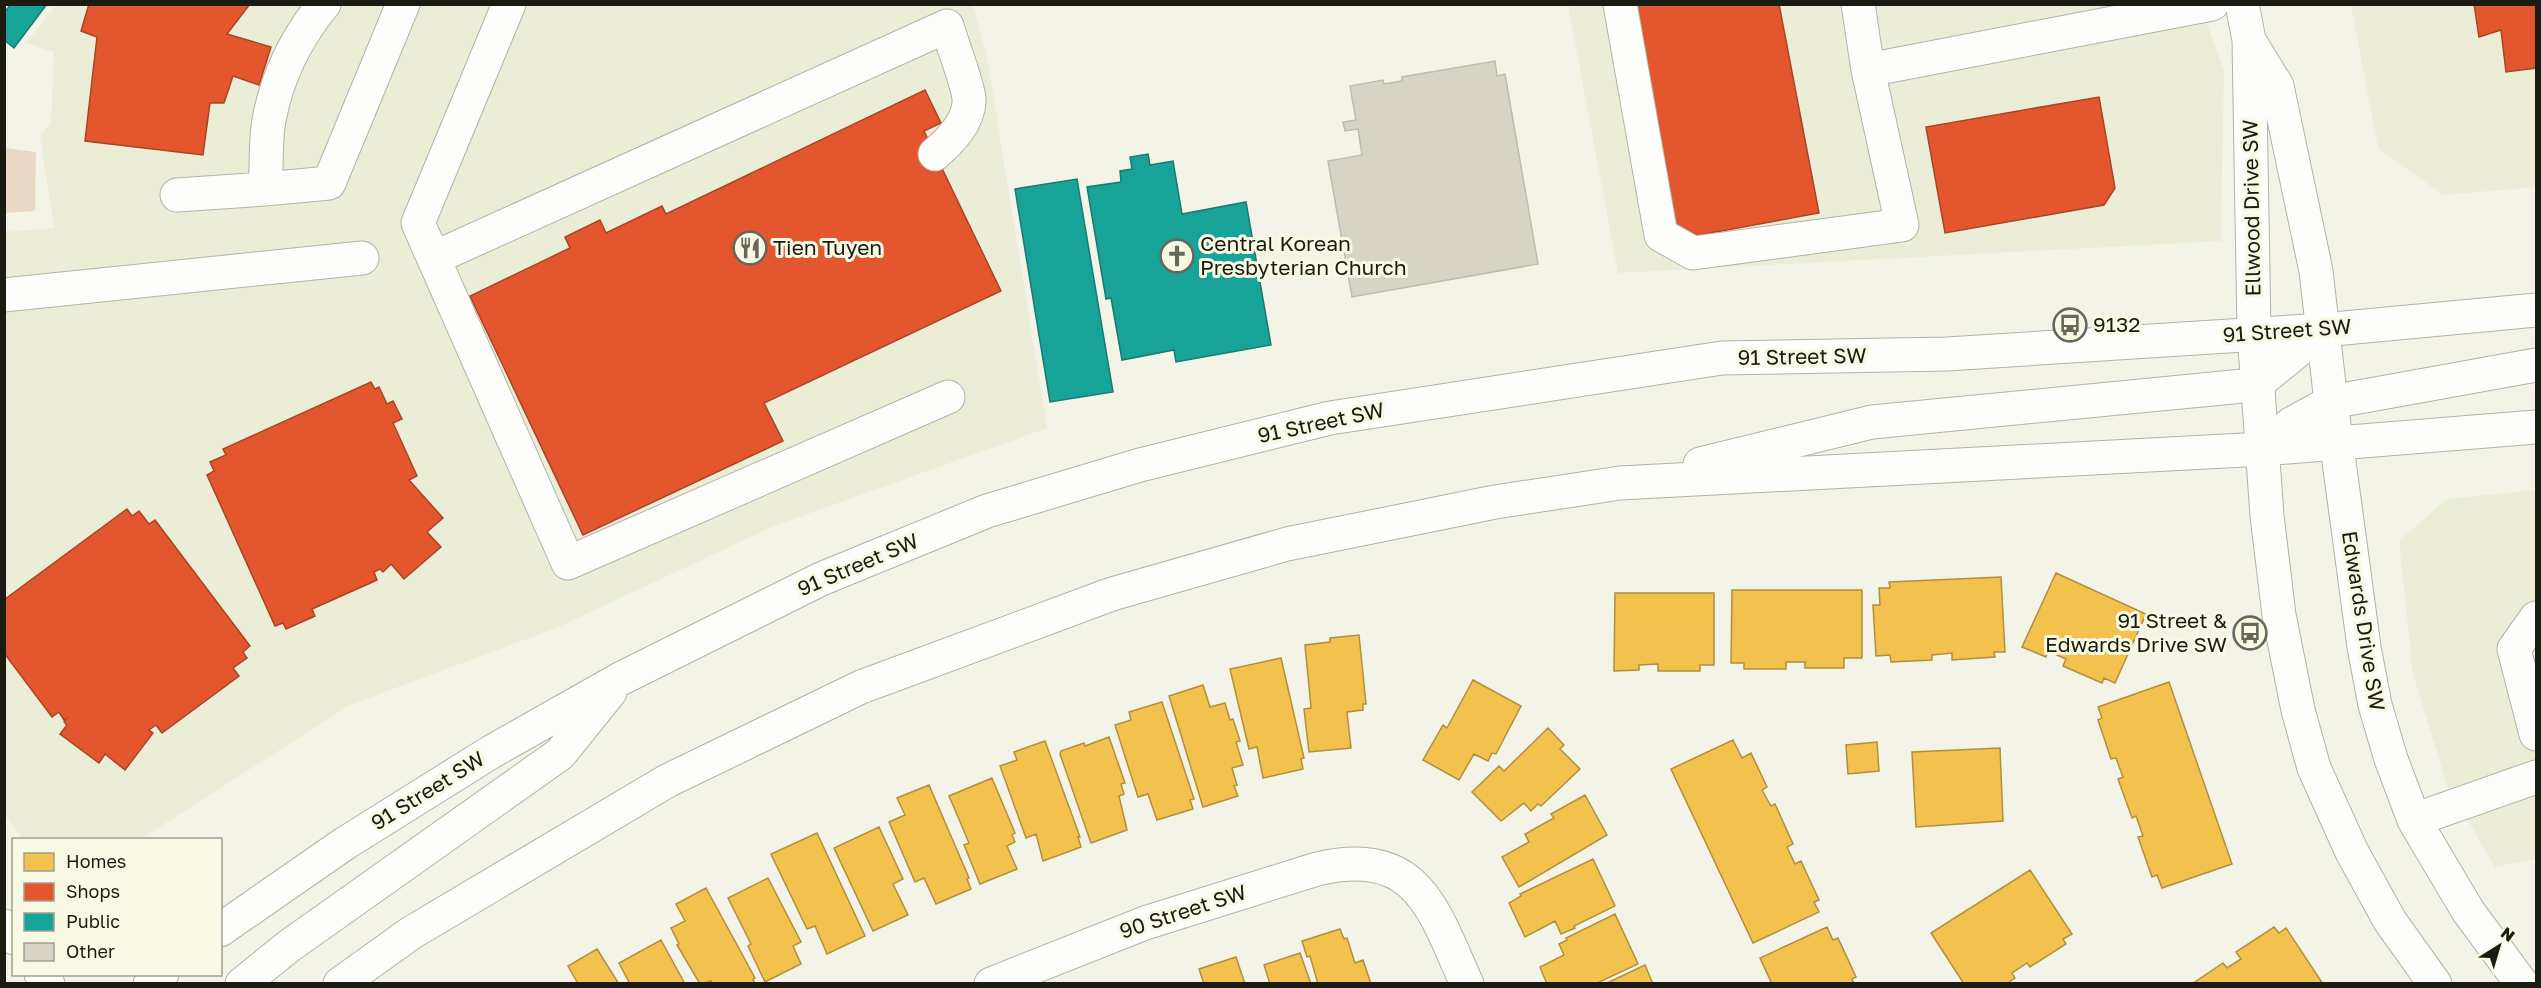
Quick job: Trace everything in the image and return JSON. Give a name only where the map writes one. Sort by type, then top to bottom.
[{"type":"main road","points":[[266,189],[269,121],[284,67],[307,24],[324,4]]},
{"type":"main road","points":[[177,195],[329,183],[403,4]]},
{"type":"main road","points":[[509,4],[418,223],[568,563],[948,397]]},
{"type":"main road","points":[[1620,4],[1661,235],[1693,253],[1902,225],[1868,70],[1858,4]]},
{"type":"main road","points":[[1868,70],[2212,4]]},
{"type":"main road","name":"Ellwood Drive SW","points":[[2242,4],[2249,40],[2254,333],[2263,449]]},
{"type":"main road","points":[[435,258],[947,26],[969,99],[966,116],[950,141],[935,154]]},
{"type":"main road","name":"Ellwood Drive SW","points":[[2249,40],[2277,86],[2285,115],[2316,271],[2323,330]]},
{"type":"main road","points":[[4,295],[362,258]]},
{"type":"main road","name":"91 Street SW","points":[[222,929],[344,844],[491,752],[620,679],[821,579],[987,511],[1140,465],[1330,418],[1722,358],[1947,354],[2323,330],[2536,310]]},
{"type":"main road","points":[[340,984],[411,933],[667,781],[861,687],[1112,594],[1287,544],[1495,502],[1620,483],[1872,422],[2243,387],[2258,383],[2323,330]]},
{"type":"main road","name":"Edwards Drive SW","points":[[2323,330],[2364,647],[2375,705],[2391,759],[2414,820],[2468,911],[2522,984]]},
{"type":"main road","points":[[2263,449],[2291,424],[2331,402],[2536,365]]},
{"type":"main road","points":[[1620,483],[2263,449],[2536,427]]},
{"type":"main road","points":[[2263,449],[2267,516],[2279,615],[2298,711],[2314,768],[2352,852],[2390,921],[2435,984]]},
{"type":"main road","points":[[2536,618],[2514,649],[2530,682],[2536,734]]},
{"type":"main road","points":[[242,984],[299,939],[560,754],[620,679]]},
{"type":"main road","points":[[2414,820],[2536,777]]},
{"type":"main road","name":"90 Street SW","points":[[991,984],[1144,923],[1317,869],[1340,864],[1380,865],[1407,879],[1419,889],[1433,909],[1467,984]]},
{"type":"shaded area","points":[[56,5],[973,5],[987,57],[1047,428],[774,526],[556,628],[350,705],[143,838],[22,838],[4,814],[4,232],[54,228],[40,135],[51,123],[54,52],[26,43]]},
{"type":"shaded area","points":[[1568,5],[2200,5],[2224,70],[2221,241],[1618,273]]},
{"type":"shaded area","points":[[2351,5],[2536,5],[2536,187],[2443,195],[2378,148]]},
{"type":"shaded area","points":[[5,148],[36,152],[35,211],[5,213]]},
{"type":"shaded area","points":[[2536,490],[2536,859],[2495,867],[2447,785],[2413,674],[2399,541],[2447,499]]},
{"type":"building: Homes","points":[[2056,573],[2146,614],[2115,683],[2104,678],[2102,683],[2063,666],[2066,659],[2048,651],[2046,657],[2022,647]]},
{"type":"building: Homes","points":[[2001,577],[2005,652],[1994,652],[1995,657],[1952,660],[1952,653],[1932,655],[1932,660],[1891,662],[1890,655],[1876,656],[1873,605],[1880,605],[1879,588],[1890,588],[1889,582]]},
{"type":"building: Homes","points":[[1732,590],[1862,590],[1862,658],[1844,658],[1844,668],[1805,668],[1805,662],[1786,662],[1786,669],[1744,669],[1744,663],[1731,663]]},
{"type":"building: Homes","points":[[1615,593],[1714,593],[1714,665],[1700,665],[1700,671],[1658,671],[1658,664],[1639,665],[1639,670],[1614,671]]},
{"type":"building: Homes","points":[[1359,635],[1366,704],[1363,704],[1363,710],[1347,712],[1351,748],[1309,752],[1304,709],[1311,708],[1305,645],[1330,642],[1330,638]]},
{"type":"building: Homes","points":[[1281,658],[1304,758],[1301,759],[1303,769],[1263,778],[1257,747],[1249,749],[1230,669]]},
{"type":"building: Homes","points":[[1473,680],[1521,706],[1496,754],[1492,753],[1488,761],[1474,754],[1459,780],[1423,760],[1443,725],[1447,728]]},
{"type":"building: Homes","points":[[2169,682],[2232,864],[2162,888],[2157,875],[2152,877],[2138,837],[2143,836],[2136,816],[2132,818],[2118,779],[2123,777],[2116,758],[2111,759],[2098,720],[2102,718],[2098,707]]},
{"type":"building: Homes","points":[[1203,685],[1210,707],[1225,703],[1230,720],[1233,719],[1240,741],[1236,742],[1243,765],[1232,768],[1237,785],[1234,786],[1238,796],[1203,807],[1169,696]]},
{"type":"building: Homes","points":[[1162,702],[1194,799],[1190,800],[1193,809],[1157,820],[1148,794],[1138,797],[1115,725],[1131,720],[1129,712]]},
{"type":"building: Homes","points":[[1548,728],[1564,745],[1560,749],[1580,769],[1541,806],[1538,804],[1531,811],[1524,803],[1501,821],[1472,792],[1499,766],[1504,771]]},
{"type":"building: Homes","points":[[1109,737],[1125,783],[1121,784],[1124,794],[1119,796],[1127,830],[1091,843],[1060,754],[1061,751],[1084,743],[1085,746]]},
{"type":"building: Homes","points":[[1733,740],[1742,758],[1751,753],[1767,787],[1762,790],[1771,806],[1775,804],[1793,844],[1787,847],[1795,864],[1801,861],[1819,900],[1814,902],[1819,912],[1753,943],[1671,769]]},
{"type":"building: Homes","points":[[1045,741],[1080,837],[1078,837],[1081,847],[1043,861],[1036,834],[1026,838],[1000,766],[1017,760],[1014,752]]},
{"type":"building: Homes","points":[[1877,742],[1879,771],[1848,774],[1846,745]]},
{"type":"building: Homes","points":[[2000,748],[2003,821],[1916,827],[1912,752]]},
{"type":"building: Homes","points":[[992,778],[1015,833],[1012,835],[1015,842],[1007,846],[1017,869],[980,884],[964,845],[969,843],[949,796]]},
{"type":"building: Homes","points":[[929,785],[969,878],[967,879],[971,889],[936,904],[924,878],[915,882],[889,822],[905,815],[897,798]]},
{"type":"building: Homes","points":[[1585,795],[1607,835],[1519,887],[1502,857],[1529,842],[1525,834],[1554,818],[1551,814]]},
{"type":"building: Homes","points":[[879,827],[903,879],[893,884],[908,915],[873,931],[834,848]]},
{"type":"building: Homes","points":[[817,833],[865,936],[827,954],[815,926],[807,929],[771,854]]},
{"type":"building: Homes","points":[[1593,859],[1615,906],[1561,934],[1555,921],[1525,937],[1509,903],[1521,896],[1520,894]]},
{"type":"building: Homes","points":[[2030,870],[2072,934],[2063,939],[2066,944],[2030,967],[2027,963],[2012,973],[2015,978],[2006,984],[1964,984],[1931,933]]},
{"type":"building: Homes","points":[[768,878],[801,942],[793,946],[801,964],[765,982],[748,946],[751,944],[728,898]]},
{"type":"building: Homes","points":[[706,888],[755,978],[753,979],[755,984],[712,984],[711,981],[700,984],[677,945],[679,944],[671,928],[685,921],[676,904]]},
{"type":"building: Homes","points":[[1615,914],[1638,964],[1595,984],[1547,984],[1540,967],[1564,955],[1559,944],[1567,940],[1566,938]]},
{"type":"building: Homes","points":[[1827,927],[1833,940],[1838,938],[1856,977],[1852,979],[1854,984],[1772,984],[1760,958]]},
{"type":"building: Homes","points":[[2274,927],[2279,933],[2286,928],[2323,984],[2192,984],[2223,963],[2227,968],[2241,959],[2236,952]]},
{"type":"building: Homes","points":[[1340,929],[1344,939],[1347,938],[1355,963],[1363,960],[1371,984],[1318,984],[1310,956],[1307,957],[1302,941]]},
{"type":"building: Homes","points":[[661,940],[685,984],[630,984],[619,963]]},
{"type":"building: Homes","points":[[597,949],[619,984],[575,984],[577,982],[568,966]]},
{"type":"building: Homes","points":[[1300,953],[1311,984],[1270,984],[1264,965]]},
{"type":"building: Homes","points":[[1236,957],[1245,984],[1204,984],[1199,969]]},
{"type":"building: Homes","points":[[1645,965],[1653,984],[1605,984]]},
{"type":"building: Shops","points":[[89,4],[250,4],[227,34],[271,47],[259,85],[233,76],[224,103],[210,103],[203,155],[85,141],[97,37],[81,31]]},
{"type":"building: Shops","points":[[1636,4],[1779,4],[1819,213],[1678,239]]},
{"type":"building: Shops","points":[[2474,4],[2536,4],[2536,68],[2506,72],[2501,30],[2479,37]]},
{"type":"building: Shops","points":[[925,90],[941,123],[924,131],[1001,291],[764,403],[783,441],[583,535],[470,296],[570,248],[565,237],[600,220],[606,233],[662,206],[666,214]]},
{"type":"building: Shops","points":[[2099,97],[2115,188],[2104,205],[1945,233],[1926,127]]},
{"type":"building: Shops","points":[[371,382],[375,389],[379,387],[387,404],[393,401],[402,419],[393,423],[417,476],[409,480],[443,518],[427,532],[441,547],[404,579],[391,564],[383,572],[380,569],[374,572],[377,580],[312,609],[315,616],[286,629],[283,623],[275,626],[207,475],[214,471],[210,462],[226,455],[223,449]]},
{"type":"building: Shops","points":[[127,509],[132,516],[139,511],[149,524],[155,520],[250,646],[243,652],[247,658],[233,668],[239,676],[162,733],[156,725],[149,730],[153,733],[125,770],[105,754],[99,763],[60,734],[67,725],[64,722],[66,719],[64,720],[59,712],[52,717],[4,653],[4,600]]},
{"type":"building: Public","points":[[11,4],[47,4],[14,48],[4,40],[4,13]]},
{"type":"building: Public","name":"Central Korean Presbyterian Church","points":[[1148,154],[1150,165],[1173,161],[1182,214],[1246,202],[1271,345],[1176,362],[1174,350],[1122,360],[1111,298],[1106,299],[1087,187],[1121,182],[1120,171],[1132,169],[1130,157]]},
{"type":"building: Public","points":[[1077,179],[1113,392],[1050,402],[1015,189]]},
{"type":"building: Other","points":[[1495,61],[1497,76],[1505,74],[1538,264],[1352,297],[1328,161],[1362,155],[1358,129],[1345,131],[1343,122],[1356,120],[1350,86],[1383,80],[1384,84],[1402,81],[1402,77]]},
{"type":"place","name":"Tien Tuyen","points":[[750,248]]},
{"type":"place","name":"Central Korean Presbyterian Church","points":[[1177,256]]},
{"type":"place","name":"9132","points":[[2070,325]]},
{"type":"place","name":"91 Street & Edwards Drive SW","points":[[2250,633]]}]
